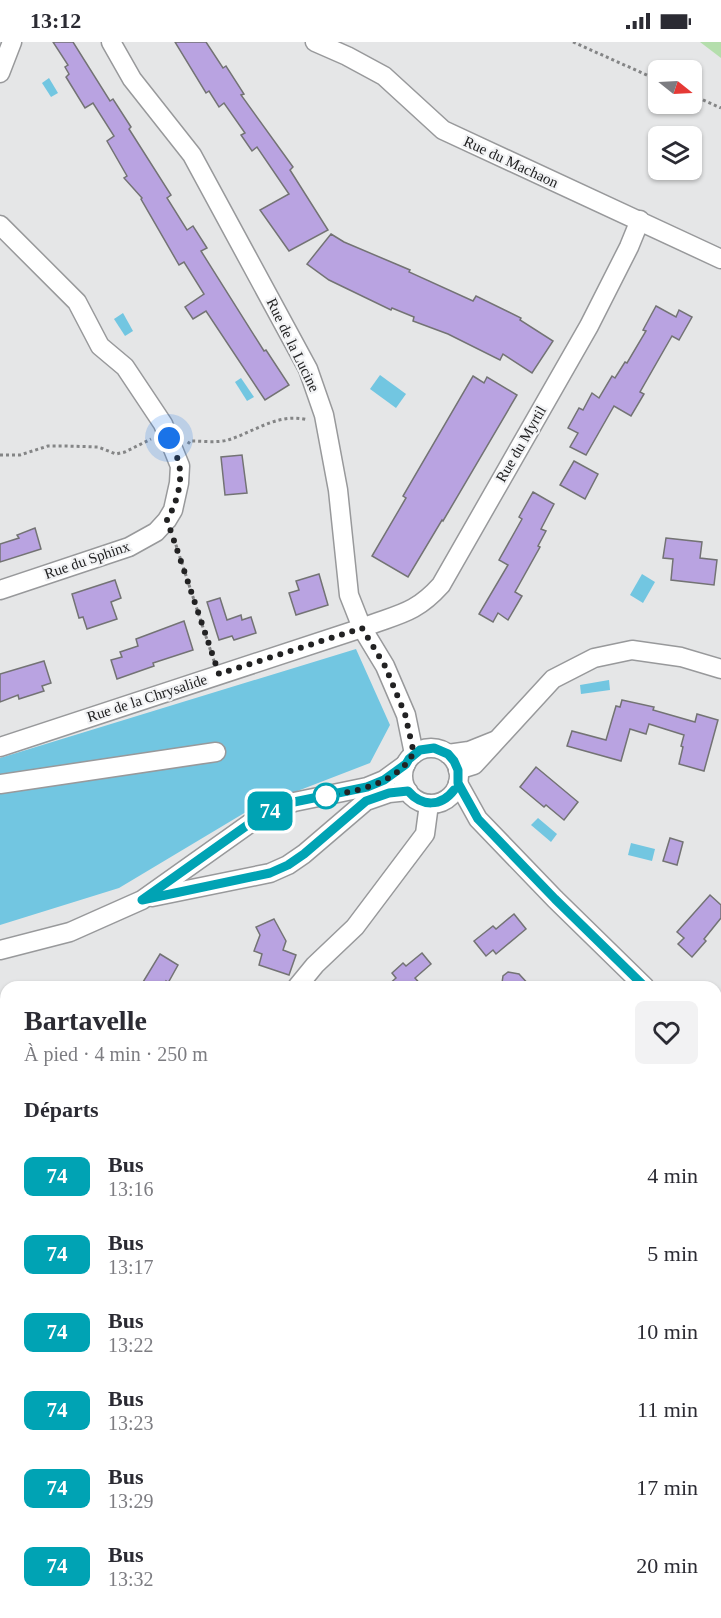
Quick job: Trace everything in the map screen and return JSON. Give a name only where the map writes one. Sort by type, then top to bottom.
[{"type":"street","points":[[0,74],[12,42]]},
{"type":"street","name":"Rue de la Lucine","points":[[111,42],[132,80],[192,155],[308,369],[324,415],[338,490],[349,595],[362,628],[385,666],[405,714],[410,759]]},
{"type":"street","name":"Rue du Machaon","points":[[315,42],[384,76],[443,130],[721,259]]},
{"type":"street","name":"Rue du Myrtil","points":[[362,628],[411,611],[427,600],[441,585],[589,326],[629,248],[640,220]]},
{"type":"street","points":[[0,225],[77,303],[100,346],[125,367],[163,424],[180,466],[173,510],[167,520]]},
{"type":"street","name":"Rue du Sphinx","points":[[0,590],[129,547],[156,532],[167,520]]},
{"type":"street","name":"Rue de la Chrysalide","points":[[0,747],[362,628]]},
{"type":"street","points":[[449,764],[469,751],[498,739],[553,679],[594,658],[632,650],[681,657],[721,669]]},
{"type":"street","name":"Rue de la Lucine","points":[[405,714],[449,764],[478,819]]},
{"type":"street","points":[[0,950],[70,932],[142,900],[249,824],[274,809],[294,802],[367,787],[384,780],[427,748],[449,764]]},
{"type":"street","points":[[0,784],[216,752]]},
{"type":"street","points":[[410,759],[403,774],[408,791],[413,798],[435,803],[478,819],[639,981]]},
{"type":"street","points":[[302,981],[315,965],[355,927],[425,834],[435,803],[449,797],[449,764]]},
{"type":"street","points":[[142,900],[270,873],[304,854],[366,801],[389,793],[408,791]]},
{"type":"path","points":[[573,42],[648,76]]},
{"type":"path","points":[[702,99],[721,108]]},
{"type":"path","points":[[186,446],[190,441],[226,441],[279,420],[299,418],[315,422]]},
{"type":"path","points":[[0,455],[20,455],[48,446],[98,447],[116,454],[156,437]]},
{"type":"path","points":[[167,520],[219,674]]},
{"type":"green space","points":[[700,42],[721,42],[721,58]]},
{"type":"water","points":[[49,78],[58,93],[51,97],[42,83]]},
{"type":"water","points":[[123,313],[133,331],[125,336],[114,319]]},
{"type":"water","points":[[380,375],[406,394],[396,408],[370,389]]},
{"type":"water","points":[[241,378],[254,397],[247,401],[235,382]]},
{"type":"water","points":[[642,574],[655,582],[643,603],[630,595]]},
{"type":"water","points":[[356,649],[390,725],[370,763],[251,809],[119,888],[0,925],[0,758]]},
{"type":"water","points":[[609,680],[610,690],[581,694],[580,685]]},
{"type":"water","points":[[538,818],[557,834],[551,842],[531,825]]},
{"type":"water","points":[[631,843],[655,849],[652,861],[628,855]]},
{"type":"building","points":[[53,42],[73,42],[110,101],[113,99],[131,127],[129,129],[171,195],[167,198],[187,230],[193,226],[207,248],[201,251],[264,351],[266,350],[289,385],[265,400],[206,311],[193,319],[185,307],[204,294],[184,262],[179,265],[142,198],[124,178],[127,176],[107,141],[114,136],[93,103],[85,108],[66,77],[69,74],[65,67],[68,65]]},
{"type":"building","points":[[175,42],[206,42],[223,68],[226,66],[244,94],[241,95],[293,167],[290,170],[328,230],[289,251],[260,210],[289,194],[257,147],[252,151],[241,135],[245,133],[224,103],[219,107],[209,91],[206,93]]},
{"type":"building","points":[[331,234],[473,301],[476,296],[521,318],[520,320],[553,341],[532,373],[503,354],[500,360],[448,334],[413,321],[414,317],[392,308],[391,310],[329,280],[307,264]]},
{"type":"building","points":[[656,306],[676,317],[679,310],[692,317],[679,340],[672,336],[640,392],[644,394],[631,416],[614,406],[586,455],[570,447],[578,433],[568,428],[579,408],[583,410],[592,393],[599,398],[612,376],[615,378],[625,362],[627,363],[646,331],[643,330]]},
{"type":"building","points":[[473,376],[484,383],[487,377],[517,395],[408,577],[372,556],[406,498],[403,496]]},
{"type":"building","points":[[242,455],[247,493],[225,495],[221,457]]},
{"type":"building","points":[[574,461],[598,474],[585,499],[560,485]]},
{"type":"building","points":[[533,492],[554,504],[541,529],[546,531],[538,546],[540,547],[515,592],[522,596],[508,620],[498,613],[493,622],[479,614],[508,565],[499,560],[522,519],[519,517]]},
{"type":"building","points":[[35,528],[41,549],[0,562],[0,544],[19,538],[17,535]]},
{"type":"building","points":[[666,538],[702,542],[700,558],[717,560],[714,585],[671,580],[673,559],[663,558]]},
{"type":"building","points":[[319,574],[328,605],[296,615],[289,593],[299,590],[296,581]]},
{"type":"building","points":[[115,580],[121,598],[111,602],[117,619],[87,629],[83,617],[79,618],[72,594]]},
{"type":"building","points":[[220,598],[227,620],[241,615],[242,620],[251,617],[256,633],[234,640],[232,636],[219,640],[207,602]]},
{"type":"building","points":[[184,621],[193,650],[153,663],[154,666],[117,679],[111,660],[122,657],[120,652],[138,646],[136,639]]},
{"type":"building","points":[[44,661],[51,683],[42,686],[44,691],[19,699],[18,695],[0,702],[0,674]]},
{"type":"building","points":[[622,700],[654,707],[653,710],[695,722],[697,714],[718,720],[704,771],[679,764],[684,735],[649,724],[646,734],[630,729],[621,761],[567,746],[572,731],[606,740],[616,706],[620,707]]},
{"type":"building","points":[[536,767],[578,802],[564,820],[520,787]]},
{"type":"building","points":[[670,838],[683,842],[677,865],[663,861]]},
{"type":"building","points":[[710,895],[721,905],[721,918],[692,957],[678,944],[684,938],[677,932]]},
{"type":"building","points":[[514,914],[526,929],[496,954],[493,950],[486,956],[474,941],[493,926],[496,929]]},
{"type":"building","points":[[274,919],[286,941],[283,950],[296,955],[289,975],[259,965],[262,954],[254,951],[260,935],[256,927]]},
{"type":"building","points":[[422,953],[431,964],[415,978],[418,981],[393,981],[396,978],[392,973],[403,963],[406,966]]},
{"type":"building","points":[[160,954],[178,965],[169,981],[144,981]]},
{"type":"building","points":[[508,972],[519,974],[525,981],[502,981],[503,976]]},
{"type":"bus line","name":"74","points":[[454,790],[449,797],[429,804],[413,798],[408,791],[389,793],[366,801],[304,854],[270,873],[142,900],[249,824],[274,809],[294,802],[367,787],[384,780],[420,750],[434,748],[448,754],[454,761],[458,770],[458,783],[478,819],[638,981]]},
{"type":"route","points":[[169,438],[180,466],[173,510],[167,520],[219,674],[362,628],[385,666],[405,714],[414,754],[406,764],[384,780],[367,787],[326,796]]}]
